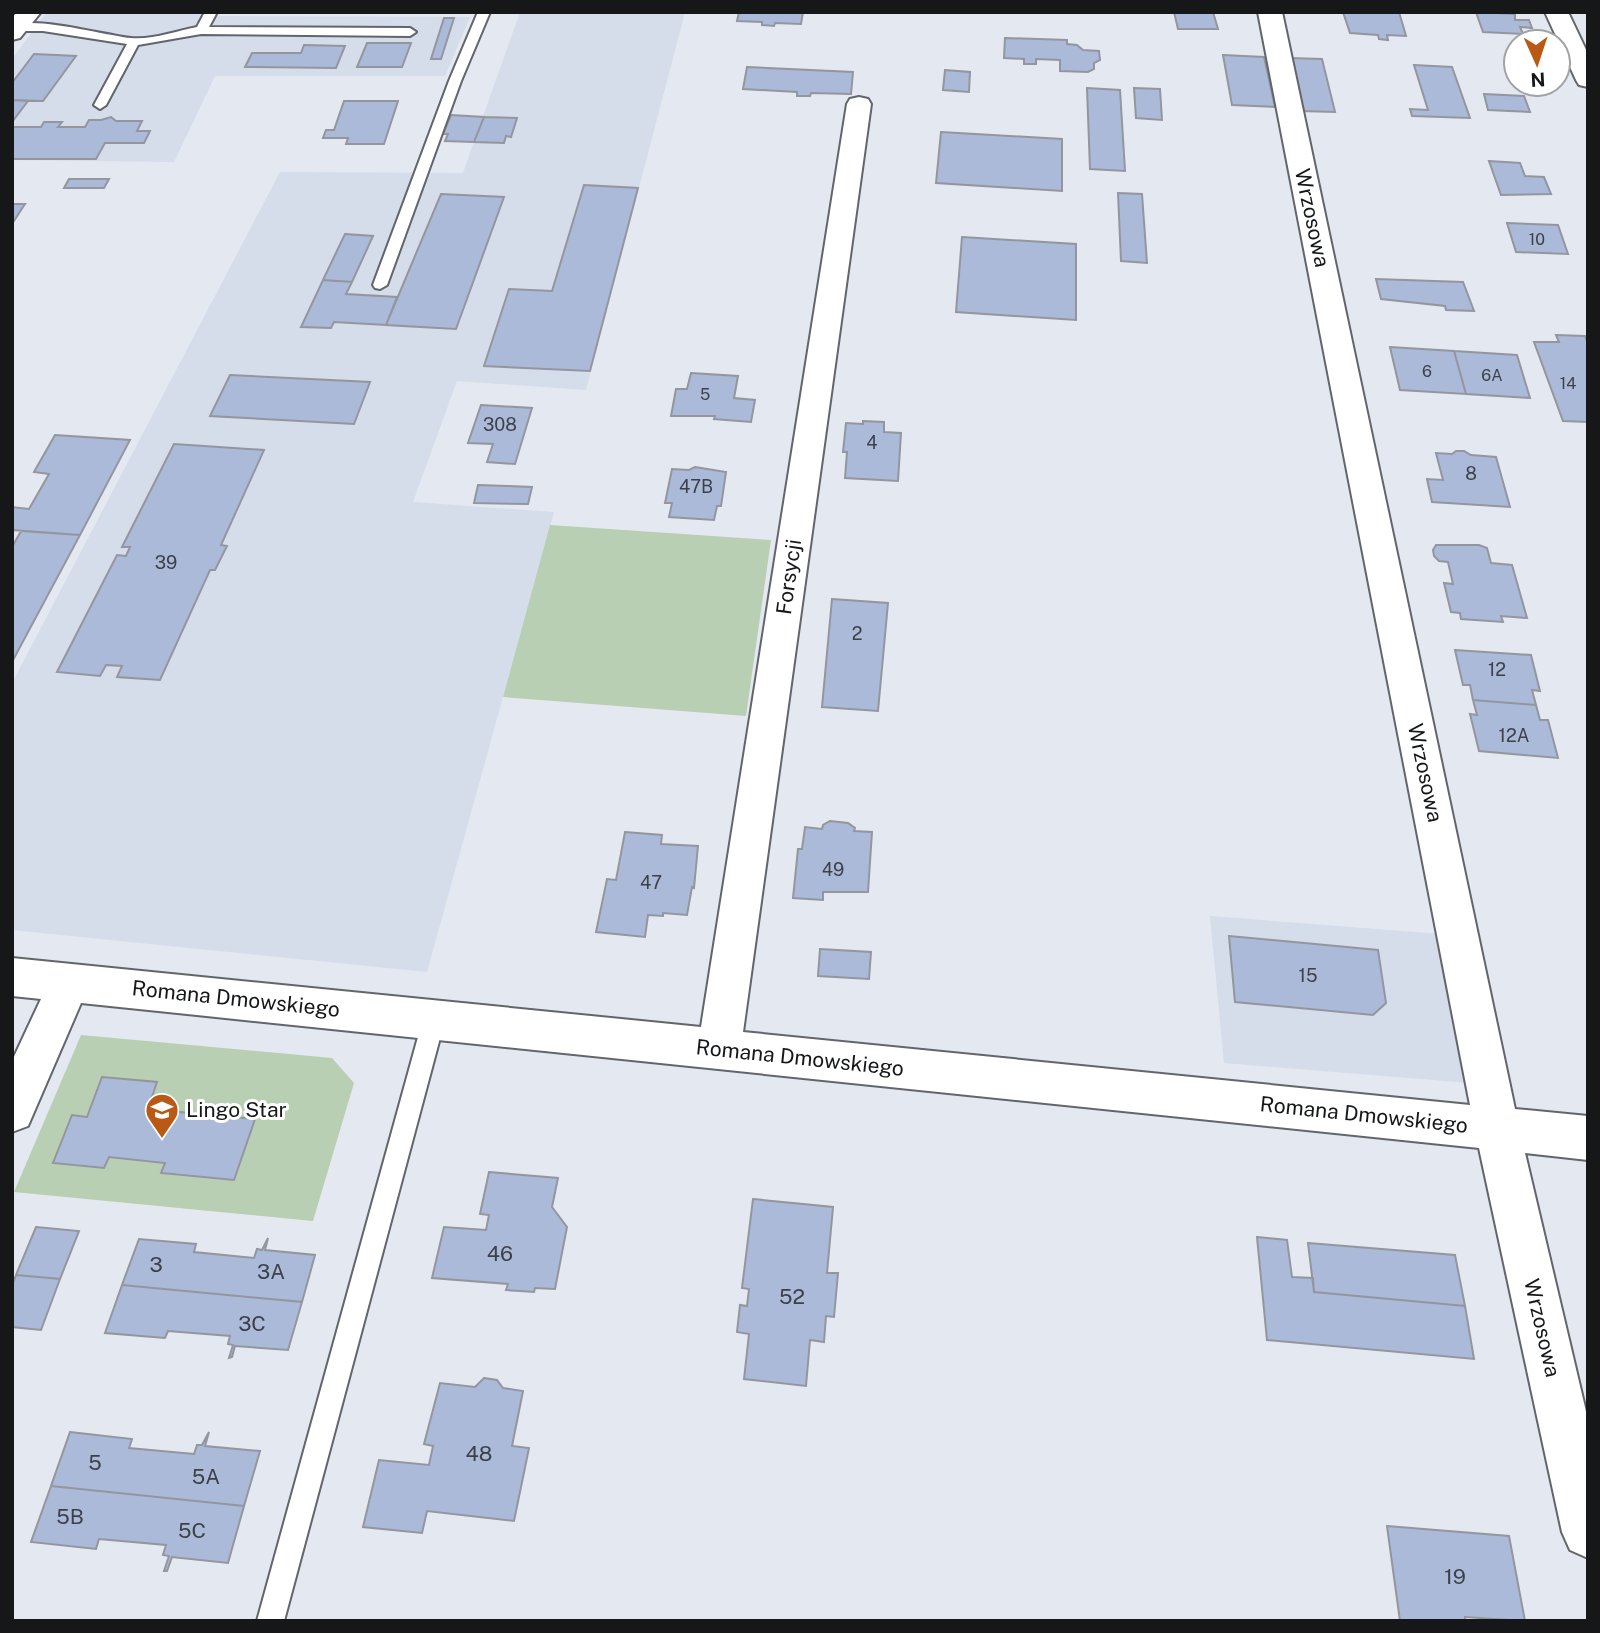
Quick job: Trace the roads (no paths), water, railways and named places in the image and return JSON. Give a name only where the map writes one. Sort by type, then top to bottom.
[{"type":"street","name":"Wrzosowa","points":[[1270,12],[1497,1128],[1588,1532]]},
{"type":"street","points":[[1556,12],[1588,80]]},
{"type":"street","name":"Forsycji","points":[[719,1050],[859,104]]},
{"type":"street","name":"Romana Dmowskiego","points":[[12,977],[1588,1138]]},
{"type":"street","points":[[12,1111],[69,983]]},
{"type":"lane","points":[[201,30],[211,12]]},
{"type":"lane","points":[[380,285],[455,81],[484,12]]},
{"type":"lane","points":[[20,24],[134,42],[201,30],[410,32]]},
{"type":"lane","points":[[100,105],[134,42]]},
{"type":"lane","points":[[270,1621],[434,1019]]},
{"type":"place","name":"Lingo Star","points":[[162,1140]]}]
